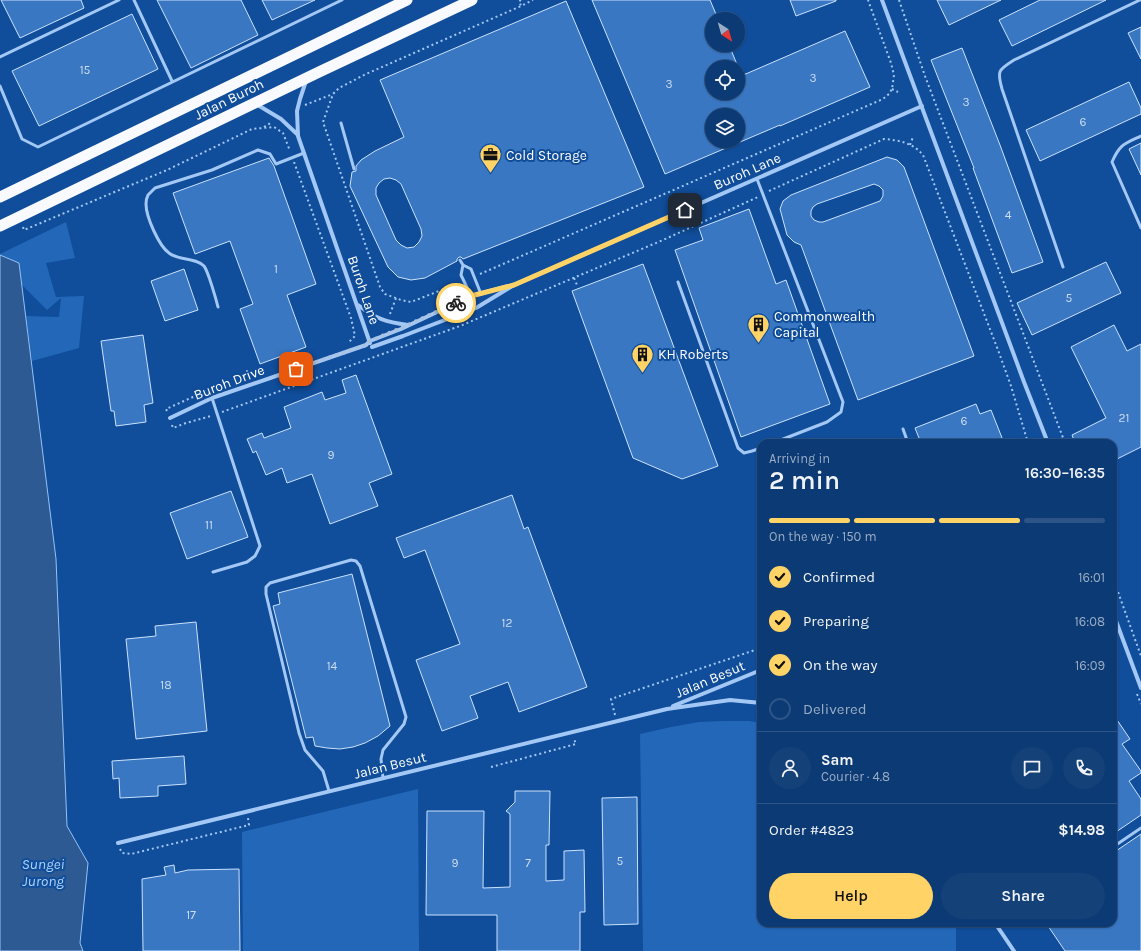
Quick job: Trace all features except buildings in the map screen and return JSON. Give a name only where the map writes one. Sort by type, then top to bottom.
[{"type":"highway","name":"Jalan Buroh","points":[[5,194],[407,0]]},
{"type":"highway","name":"Jalan Buroh","points":[[0,226],[472,0]]},
{"type":"street","points":[[882,0],[1046,439]]},
{"type":"street","name":"Buroh Lane","points":[[307,78],[297,111],[298,136],[372,347],[476,308],[514,285],[922,106]]},
{"type":"street","name":"Buroh Lane","points":[[255,103],[281,119],[298,136]]},
{"type":"street","points":[[358,306],[369,314],[380,319],[392,323],[408,325],[471,296],[514,285]]},
{"type":"street","name":"Buroh Drive","points":[[170,418],[212,398],[366,345],[370,341],[408,325]]},
{"type":"street","points":[[366,345],[372,347]]},
{"type":"street","points":[[1117,624],[1141,688]]},
{"type":"street","name":"Jalan Besut","points":[[667,709],[757,672]]},
{"type":"street","name":"Jalan Besut","points":[[118,843],[667,709],[730,700],[757,703]]},
{"type":"street","points":[[999,927],[1014,951]]},
{"type":"lane","points":[[0,57],[119,0]]},
{"type":"lane","points":[[134,0],[172,81]]},
{"type":"lane","points":[[0,86],[22,139],[38,147],[342,0]]},
{"type":"lane","points":[[1063,267],[1002,89],[999,72],[1004,66],[1014,60],[1140,0]]},
{"type":"lane","points":[[341,123],[354,169]]},
{"type":"lane","points":[[1141,136],[1123,145],[1117,150],[1112,162],[1141,228]]},
{"type":"lane","points":[[218,307],[204,267],[197,261],[184,259],[170,254],[159,241],[150,221],[146,204],[148,195],[156,188],[212,170],[258,150],[270,154],[276,164],[304,153]]},
{"type":"lane","points":[[757,179],[843,402],[841,412],[827,422],[782,439]]},
{"type":"lane","points":[[460,260],[462,265],[461,275],[471,296]]},
{"type":"lane","points":[[462,265],[471,269],[481,294]]},
{"type":"lane","points":[[678,282],[738,448],[744,453],[757,449]]},
{"type":"lane","points":[[212,398],[260,546],[255,556],[247,562],[213,572]]},
{"type":"lane","points":[[903,429],[907,439]]},
{"type":"lane","points":[[329,791],[323,771],[305,750],[299,733],[266,594],[266,587],[270,583],[351,560],[356,561],[360,566],[406,717],[404,724],[383,750],[381,759],[383,778]]},
{"type":"lane","points":[[1117,844],[1141,828]]},
{"type":"path","points":[[521,0],[519,1],[522,6]]},
{"type":"path","points":[[464,281],[411,302],[385,294],[380,287],[323,122],[333,94],[339,88],[366,74],[533,0]]},
{"type":"path","points":[[474,276],[883,99],[892,89],[894,75],[868,0]]},
{"type":"path","points":[[899,0],[941,120],[1063,439]]},
{"type":"path","points":[[892,89],[898,92]]},
{"type":"path","points":[[19,217],[24,230],[167,170],[252,129],[274,127],[283,133],[351,318],[355,336],[349,343],[342,345]]},
{"type":"path","points":[[910,145],[913,137]]},
{"type":"path","points":[[207,392],[166,409],[173,428],[186,422],[217,414],[460,326],[663,240],[884,139],[896,139],[917,148],[922,155],[998,350],[1011,386],[1027,439]]},
{"type":"path","points":[[574,278],[577,285]]},
{"type":"path","points":[[1117,589],[1141,656]]},
{"type":"path","points":[[616,721],[611,699],[757,649]]},
{"type":"path","points":[[491,767],[576,744],[573,732]]},
{"type":"path","points":[[118,843],[122,853],[131,854],[249,825],[247,811]]},
{"type":"shaded area","points":[[66,222],[75,258],[46,263],[56,297],[84,296],[79,348],[32,361],[26,316],[59,317],[61,298],[47,310],[22,285],[19,263],[0,254]]},
{"type":"shaded area","points":[[749,721],[757,722],[757,927],[956,927],[956,951],[643,951],[640,734],[699,722]]},
{"type":"shaded area","points":[[418,789],[419,951],[243,951],[242,832]]},
{"type":"water","name":"Sungei Jurong","points":[[0,255],[19,263],[56,559],[67,826],[88,863],[80,943],[83,951],[0,951]]},
{"type":"way so far","points":[[296,369],[366,345],[370,341],[456,303]]},
{"type":"place","name":"Cold Storage","points":[[490,174]]},
{"type":"place","name":"Commonwealth Capital","points":[[758,344]]},
{"type":"place","name":"KH Roberts","points":[[643,374]]},
{"type":"route","points":[[456,303],[471,296],[514,285],[685,210]]}]
